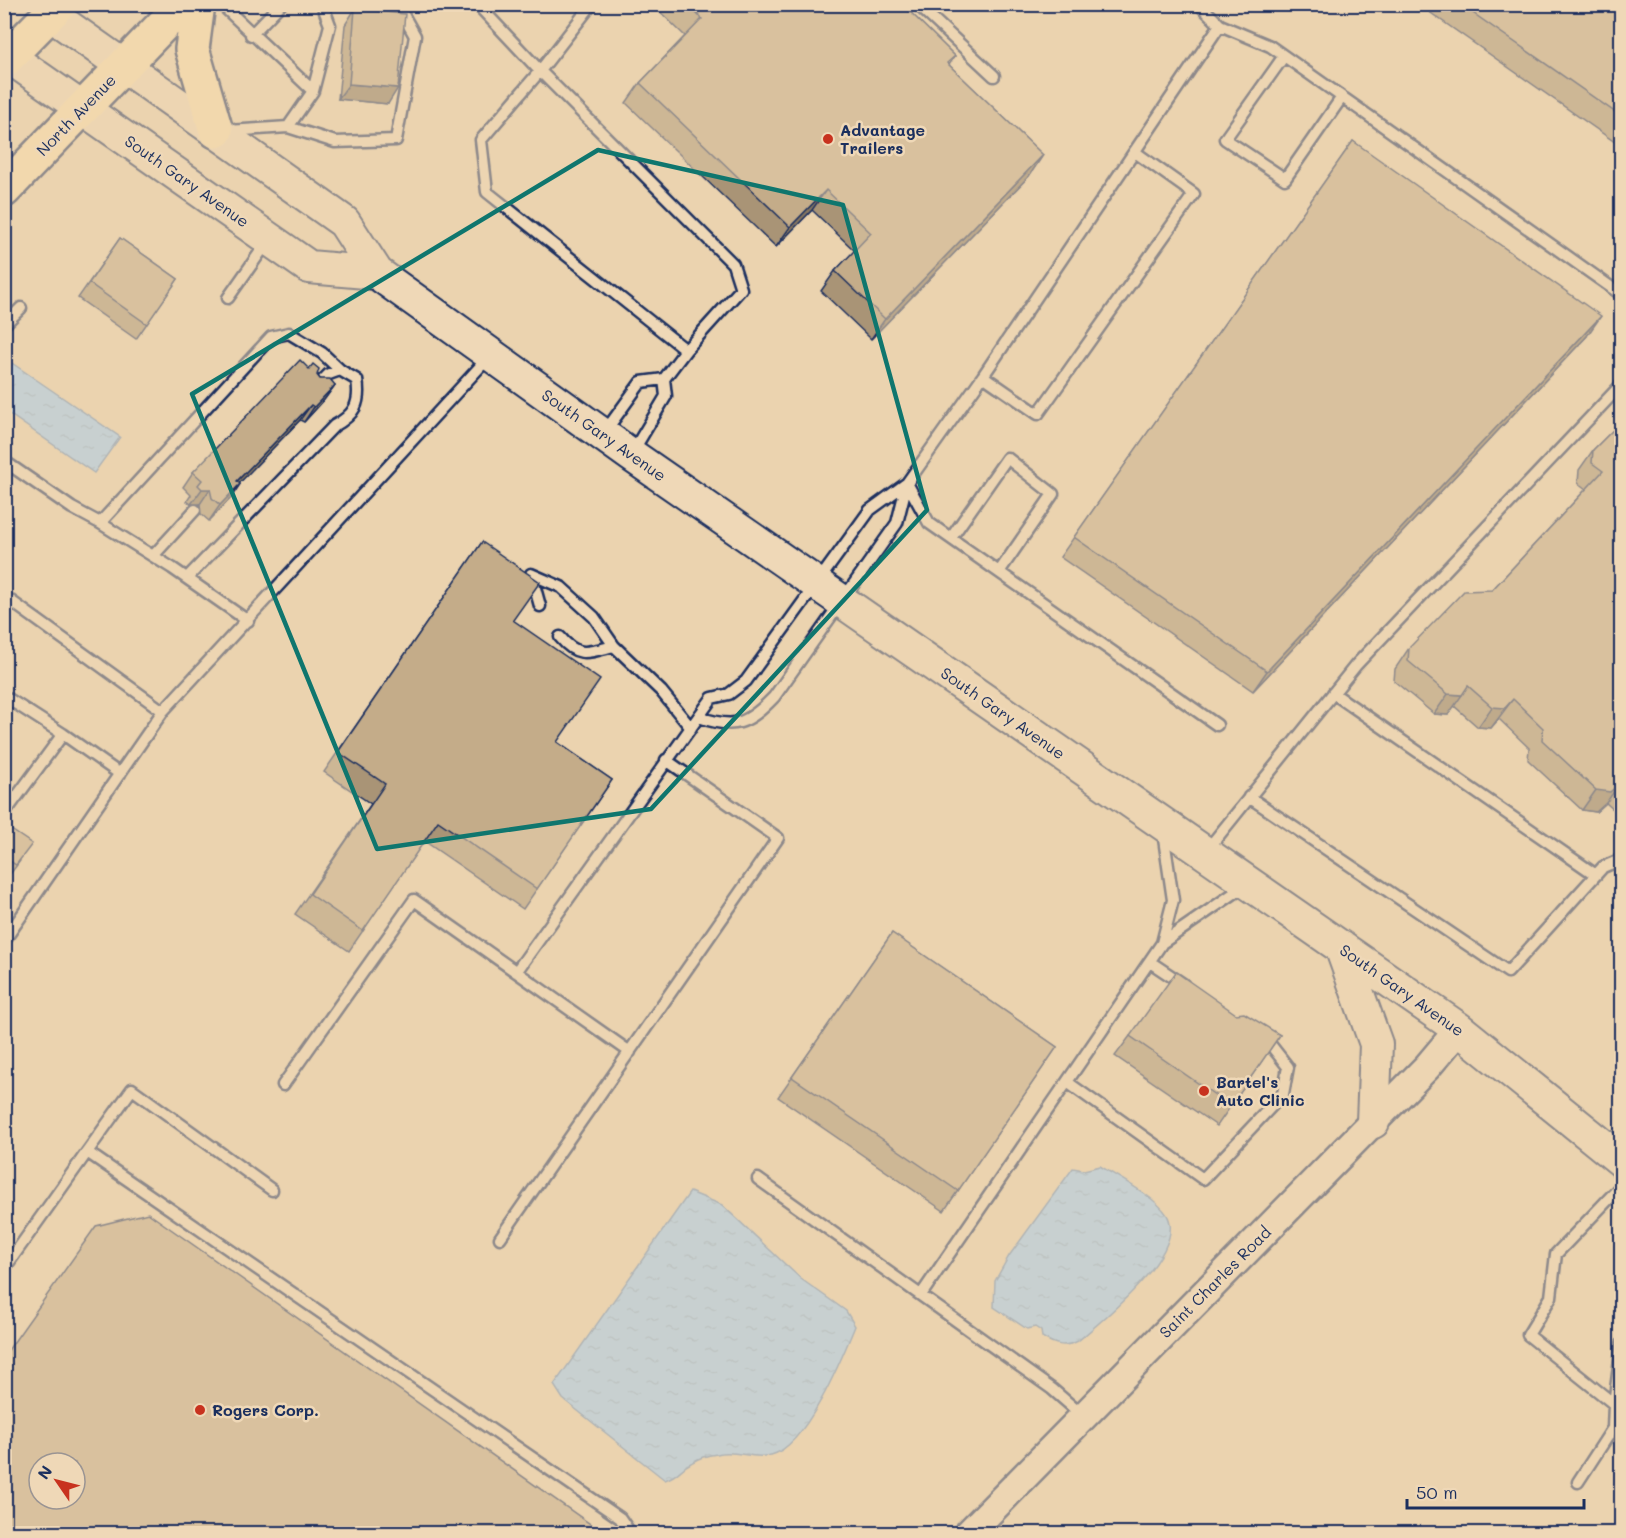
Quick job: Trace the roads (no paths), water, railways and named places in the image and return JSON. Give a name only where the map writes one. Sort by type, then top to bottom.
[{"type":"main road","name":"North Avenue","points":[[4,190],[183,4]]},
{"type":"main road","points":[[198,4],[192,49],[216,131]]},
{"type":"main road","name":"South Gary Avenue","points":[[49,8],[123,66],[344,222],[377,273],[602,435],[1459,1029],[1622,1161]]},
{"type":"main road","points":[[6,57],[49,8]]},
{"type":"main road","name":"South Gary Avenue","points":[[6,57],[83,108],[309,267],[377,273]]},
{"type":"main road","points":[[1341,947],[1376,1044],[1373,1122]]},
{"type":"street","name":"Saint Charles Road","points":[[968,1533],[1427,1067],[1459,1029]]},
{"type":"lane","points":[[221,4],[251,35],[313,91]]},
{"type":"lane","points":[[251,35],[281,4]]},
{"type":"lane","points":[[288,127],[313,91],[330,25],[322,4]]},
{"type":"lane","points":[[216,131],[288,127],[335,142],[396,140],[415,36],[396,4]]},
{"type":"lane","points":[[477,4],[540,71],[733,264],[741,289],[686,350],[664,379],[666,396],[631,455]]},
{"type":"lane","points":[[592,4],[540,71],[481,140],[488,192],[686,350]]},
{"type":"lane","points":[[917,4],[994,76]]},
{"type":"lane","points":[[1199,4],[1220,25],[1270,46],[1622,295]]},
{"type":"lane","points":[[516,972],[712,698],[729,694],[746,681],[870,510],[907,483],[983,376],[1220,25]]},
{"type":"lane","points":[[1284,56],[1225,139],[1285,179],[1342,97]]},
{"type":"lane","points":[[983,376],[1038,414],[1194,194],[1134,152]]},
{"type":"lane","points":[[228,298],[270,239]]},
{"type":"lane","points":[[4,325],[21,308]]},
{"type":"lane","points":[[100,523],[271,337],[289,333],[322,353],[340,370],[357,380],[358,401],[354,410],[347,418],[334,426],[187,578]]},
{"type":"lane","points":[[4,941],[163,711],[491,355]]},
{"type":"lane","points":[[314,389],[329,374],[340,370]]},
{"type":"lane","points":[[602,435],[641,382],[664,379]]},
{"type":"lane","points":[[1205,852],[1356,664],[1622,384]]},
{"type":"lane","points":[[951,538],[1007,458],[1053,494],[999,572]]},
{"type":"lane","points":[[4,461],[72,508],[187,578],[248,621]]},
{"type":"lane","points":[[907,483],[929,523],[1217,725]]},
{"type":"lane","points":[[699,717],[717,723],[737,724],[755,717],[774,697],[844,602],[897,523],[907,483]]},
{"type":"lane","points":[[153,556],[195,510]]},
{"type":"lane","points":[[540,606],[531,574],[561,587],[594,617],[614,646],[661,691],[691,728]]},
{"type":"lane","points":[[4,596],[163,711]]},
{"type":"lane","points":[[560,637],[570,649],[586,653],[614,646]]},
{"type":"lane","points":[[1333,693],[1596,875]]},
{"type":"lane","points":[[4,696],[120,774]]},
{"type":"lane","points":[[4,814],[63,734]]},
{"type":"lane","points":[[500,1238],[778,838],[666,760]]},
{"type":"lane","points":[[1249,797],[1508,972],[1603,867],[1622,859]]},
{"type":"lane","points":[[921,1295],[1162,943],[1173,900],[1162,823]]},
{"type":"lane","points":[[1162,943],[1249,883]]},
{"type":"lane","points":[[283,1085],[414,900],[630,1052]]},
{"type":"lane","points":[[1150,962],[1196,993]]},
{"type":"lane","points":[[1067,1082],[1203,1179],[1283,1094],[1288,1067],[1270,1044],[1252,1031]]},
{"type":"lane","points":[[4,1269],[132,1089],[272,1190]]},
{"type":"lane","points":[[87,1152],[620,1518],[631,1533]]},
{"type":"lane","points":[[758,1179],[1052,1389],[1083,1416]]},
{"type":"lane","points":[[1614,1404],[1528,1335],[1551,1297],[1556,1254],[1622,1185]]},
{"type":"lane","points":[[1578,1482],[1613,1428],[1622,1344]]},
{"type":"water","points":[[6,359],[120,437],[94,473],[5,411]]},
{"type":"water","points":[[1100,1166],[1155,1201],[1167,1215],[1170,1230],[1165,1247],[1155,1265],[1123,1301],[1078,1341],[1064,1345],[1055,1344],[1042,1337],[1041,1331],[1035,1327],[1027,1329],[994,1307],[995,1281],[1009,1256],[1073,1168],[1084,1170]]},
{"type":"water","points":[[690,1192],[722,1205],[801,1279],[846,1311],[855,1326],[832,1379],[810,1419],[784,1448],[764,1456],[724,1453],[707,1456],[694,1461],[665,1480],[563,1399],[554,1385]]},
{"type":"place","name":"Advantage Trailers","points":[[828,139]]},
{"type":"place","name":"Bartel's Auto Clinic","points":[[1204,1091]]},
{"type":"place","name":"Rogers Corp.","points":[[200,1410]]}]
